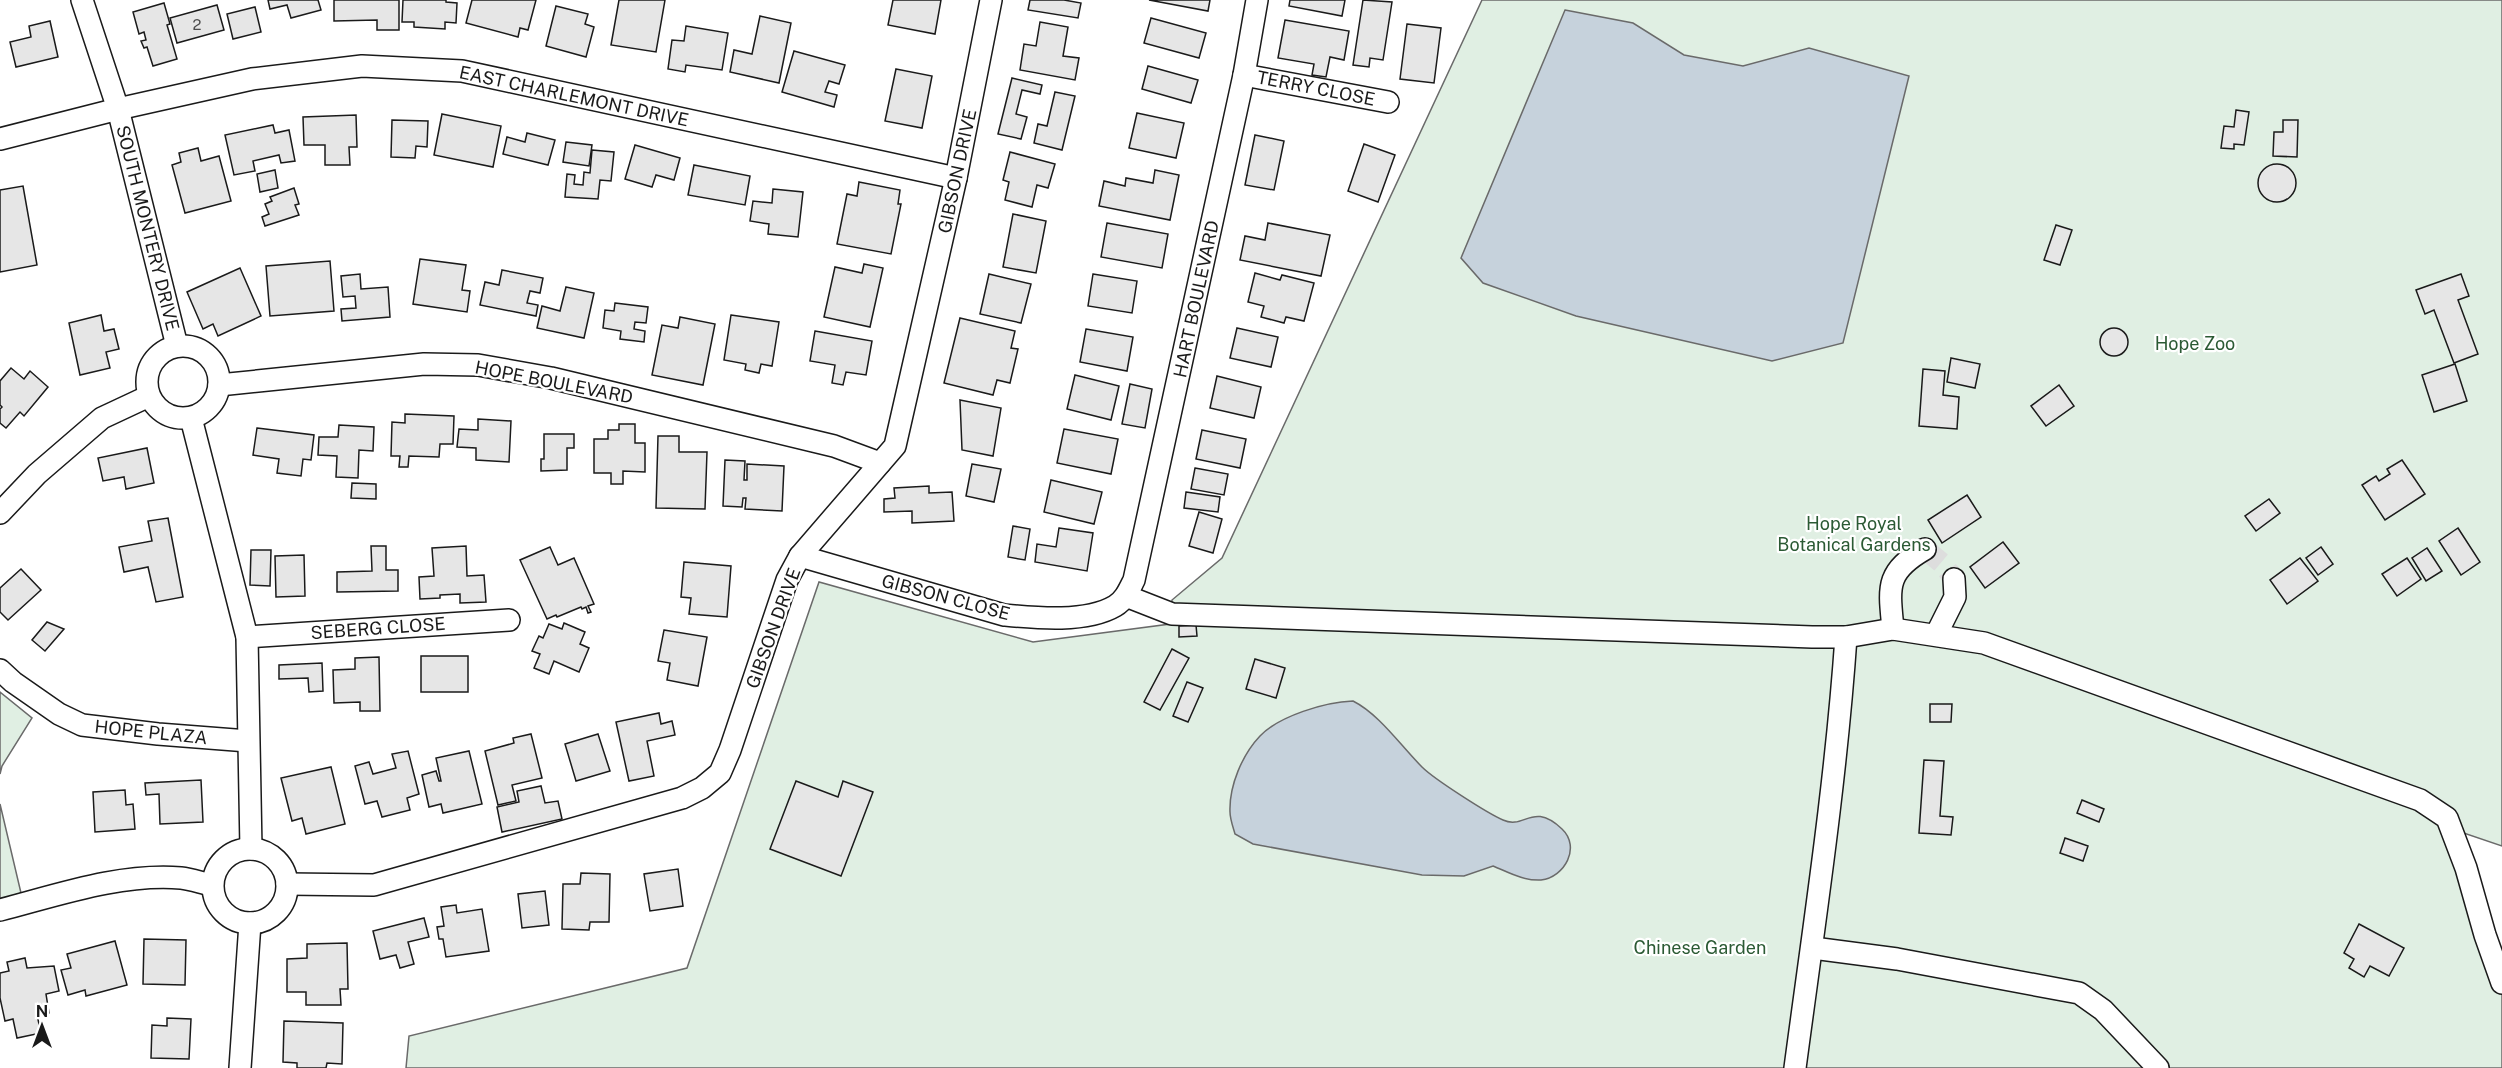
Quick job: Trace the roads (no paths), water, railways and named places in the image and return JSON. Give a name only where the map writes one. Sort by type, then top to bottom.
[{"type":"street","name":"SOUTH MONTERY DRIVE","points":[[82,0],[118,109],[177,346]]},
{"type":"street","name":"GIBSON DRIVE","points":[[287,884],[374,885],[682,798],[702,788],[720,773],[730,750],[787,580],[800,556],[895,446],[956,177],[991,0]]},
{"type":"street","name":"HART BOULEVARD","points":[[1126,596],[1134,580],[1164,451],[1244,75],[1257,0]]},
{"type":"street","name":"EAST CHARLEMONT DRIVE","points":[[0,140],[118,109],[252,79],[362,66],[462,71],[956,177]]},
{"type":"street","name":"TERRY CLOSE","points":[[1244,75],[1388,102]]},
{"type":"street","points":[[177,346],[199,350],[208,356],[219,375],[217,397],[210,407],[190,418],[180,418],[162,412],[149,396],[147,385],[151,364],[158,356],[177,346]]},
{"type":"street","name":"HOPE BOULEVARD","points":[[219,385],[424,364],[478,365],[551,378],[823,443],[880,463]]},
{"type":"street","points":[[0,513],[37,474],[102,418],[149,396]]},
{"type":"street","points":[[190,418],[247,637],[251,849]]},
{"type":"street","points":[[1893,629],[1890,602],[1893,577],[1906,560],[1925,549]]},
{"type":"street","name":"GIBSON CLOSE","points":[[800,556],[1004,615],[1039,619],[1101,612],[1116,606],[1126,596]]},
{"type":"street","points":[[1936,635],[1955,597],[1954,579]]},
{"type":"street","points":[[1126,596],[1172,614],[1846,637],[1893,629],[1984,643],[2420,800],[2447,818],[2466,868],[2485,935],[2502,983]]},
{"type":"street","name":"SEBERG CLOSE","points":[[247,637],[509,620]]},
{"type":"street","points":[[1795,1068],[1813,948],[1841,718],[1846,637]]},
{"type":"street","name":"HOPE PLAZA","points":[[0,670],[58,714],[82,724],[158,734],[248,741]]},
{"type":"street","points":[[251,849],[262,851],[280,863],[287,884],[286,896],[281,907],[262,921],[250,923],[228,916],[217,902],[212,885],[214,874],[220,863],[229,855],[240,850],[251,849]]},
{"type":"street","points":[[0,910],[100,885],[144,879],[181,878],[212,885]]},
{"type":"street","points":[[240,1068],[250,923]]},
{"type":"street","points":[[1813,948],[1897,959],[2079,993],[2103,1010],[2158,1068]]},
{"type":"tunnel","points":[[1925,549],[1943,564],[1954,579]]},
{"type":"park label","name":"Hope Zoo","points":[[2195,343]]},
{"type":"park label","name":"Hope Royal Botanical Gardens","points":[[1854,533]]},
{"type":"park label","name":"Chinese Garden","points":[[1700,947]]}]
